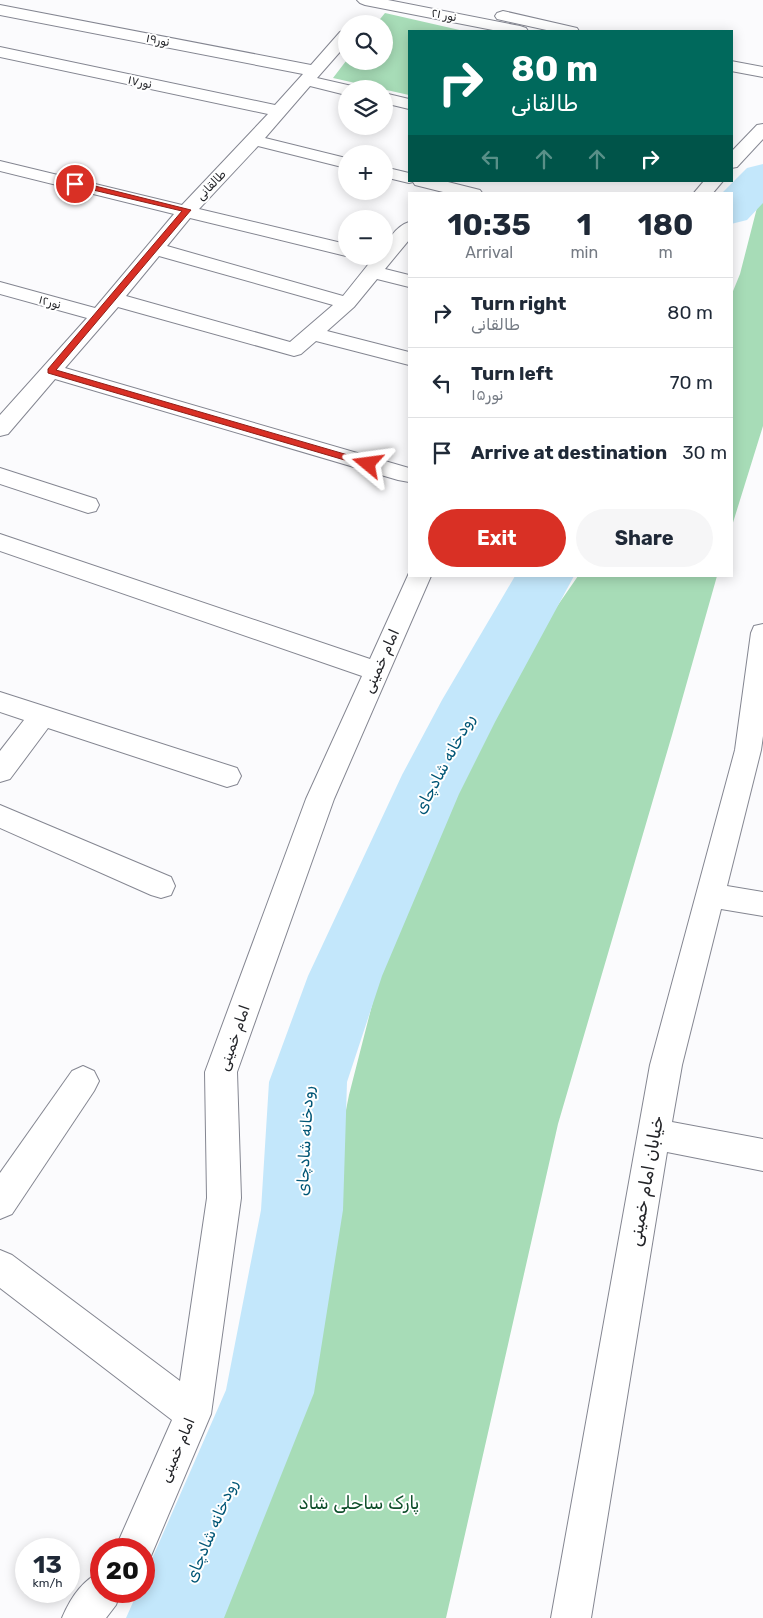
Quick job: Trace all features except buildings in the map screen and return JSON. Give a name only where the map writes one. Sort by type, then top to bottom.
[{"type":"street","points":[[496,20],[510,0]]},
{"type":"street","points":[[363,15],[370,1]]},
{"type":"street","name":"نور ۲۱","points":[[370,1],[496,20]]},
{"type":"street","name":"نور۱۹","points":[[0,10],[311,76],[338,87]]},
{"type":"street","points":[[496,20],[518,30]]},
{"type":"street","points":[[496,20],[564,30]]},
{"type":"street","name":"طالقانی","points":[[0,429],[100,316],[187,210],[254,140],[338,44]]},
{"type":"street","name":"نور۱۷","points":[[0,52],[279,112]]},
{"type":"street","points":[[733,66],[763,72]]},
{"type":"street","points":[[393,100],[408,104]]},
{"type":"street","points":[[733,161],[763,129]]},
{"type":"street","points":[[254,140],[338,161]]},
{"type":"street","points":[[0,166],[338,248]]},
{"type":"street","points":[[393,174],[408,178]]},
{"type":"street","points":[[422,182],[442,191]]},
{"type":"street","points":[[704,192],[713,182]]},
{"type":"street","points":[[393,244],[408,229]]},
{"type":"street","points":[[155,249],[347,303]]},
{"type":"street","points":[[113,299],[294,350],[347,303],[374,265]]},
{"type":"street","points":[[379,265],[408,280]]},
{"type":"street","name":"نور۱۲","points":[[0,288],[100,316]]},
{"type":"street","points":[[313,334],[408,359]]},
{"type":"street","points":[[51,371],[406,475]]},
{"type":"street","points":[[0,476],[88,504]]},
{"type":"street","points":[[0,542],[377,671]]},
{"type":"street","name":"امام خمینی","points":[[139,1538],[193,1414],[224,1198],[221,1072],[320,799],[419,577]]},
{"type":"street","name":"خیابان امام خمینی","points":[[571,1618],[666,1065],[710,895],[755,752],[763,633]]},
{"type":"street","points":[[0,702],[227,776]]},
{"type":"street","points":[[0,771],[42,716]]},
{"type":"street","points":[[0,816],[161,886]]},
{"type":"street","points":[[710,895],[763,904]]},
{"type":"street","points":[[0,1202],[84,1081]]},
{"type":"street","points":[[654,1134],[763,1155]]},
{"type":"street","points":[[0,1267],[193,1414]]},
{"type":"street","points":[[82,1618],[93,1603]]},
{"type":"green space","points":[[385,13],[460,30],[408,30],[408,95],[393,91],[393,80],[342,80],[333,78],[339,70],[393,70],[393,15],[383,15]]},
{"type":"green space","points":[[763,193],[763,426],[733,523],[733,291],[740,274],[760,196]]},
{"type":"green space","name":"پارک ساحلی شاد","points":[[577,577],[717,577],[558,1124],[446,1618],[195,1618],[216,1586],[303,1325],[349,1095],[426,794],[465,718],[549,618]]},
{"type":"waterway","name":"رودخانه شادچای","points":[[733,208],[763,177]]},
{"type":"waterway","name":"رودخانه شادچای","points":[[175,1618],[270,1393],[302,1210],[308,1082],[345,976],[426,794],[465,718],[544,577]]},
{"type":"route","points":[[75,184],[187,210],[100,316],[51,371],[368,464]]}]
